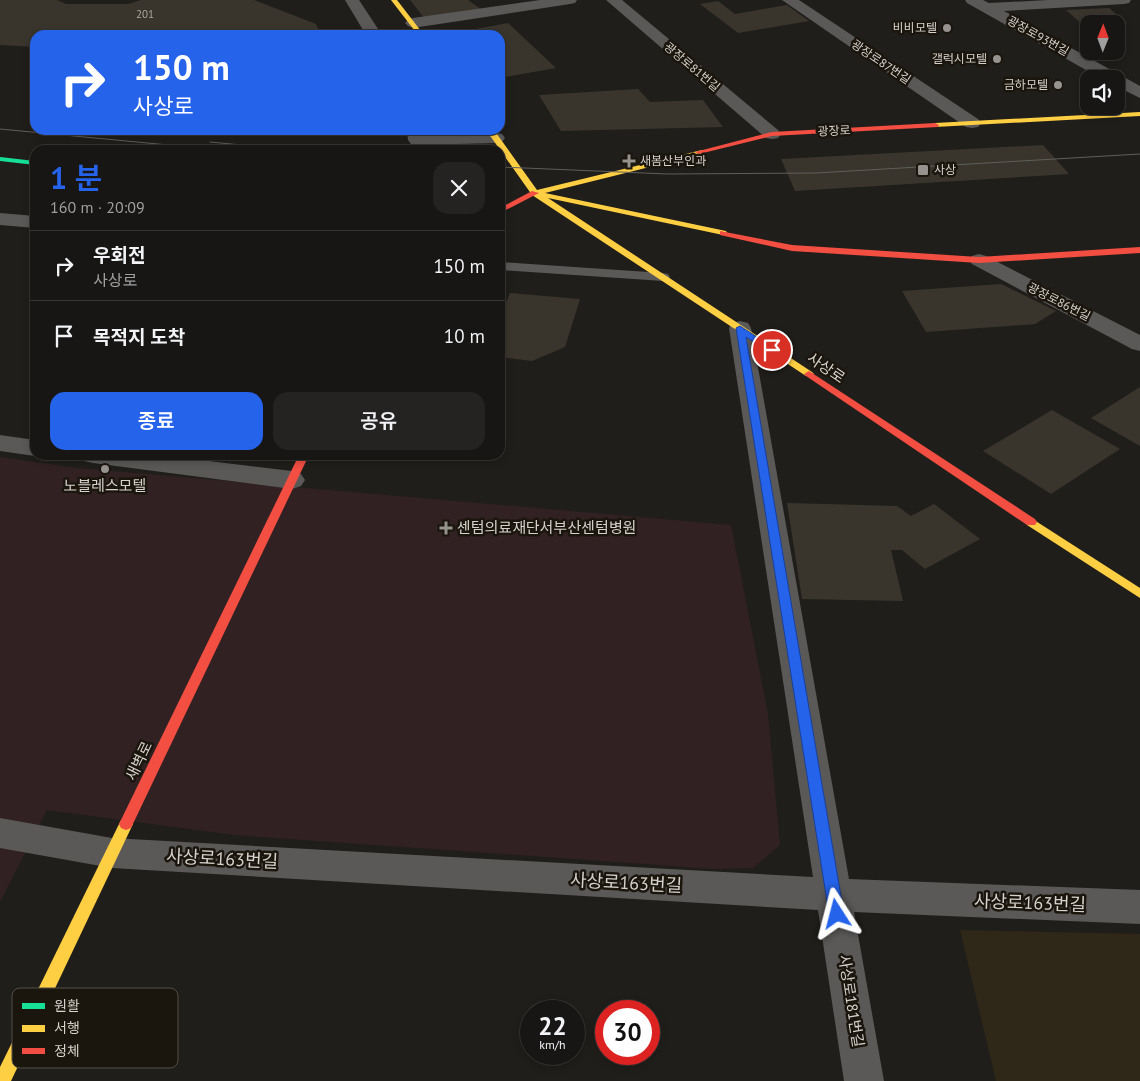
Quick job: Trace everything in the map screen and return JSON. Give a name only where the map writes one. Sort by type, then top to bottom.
[{"type":"main road","points":[[394,0],[417,29]]},
{"type":"main road","name":"광장로","points":[[535,193],[772,134],[1140,114]]},
{"type":"main road","name":"사상로","points":[[505,151],[535,193],[1140,594]]},
{"type":"main road","points":[[0,159],[30,162]]},
{"type":"main road","name":"광장로","points":[[509,192],[535,193],[792,248],[979,260],[1140,250]]},
{"type":"main road","points":[[505,208],[535,193]]},
{"type":"main road","name":"새벽로","points":[[47,988],[302,460]]},
{"type":"main road","name":"새벽로","points":[[2,1081],[12,1060]]},
{"type":"street","points":[[352,0],[371,30]]},
{"type":"street","points":[[417,29],[570,0]]},
{"type":"street","name":"광장로81번길","points":[[613,0],[772,134]]},
{"type":"street","name":"광장로87번길","points":[[789,0],[972,123]]},
{"type":"street","name":"광장로93번길","points":[[972,0],[1100,70]]},
{"type":"street","name":"광장로93번길","points":[[987,8],[1124,0]]},
{"type":"street","name":"광장로93번길","points":[[1125,84],[1140,93]]},
{"type":"street","points":[[416,135],[417,140],[480,135]]},
{"type":"street","points":[[0,219],[30,222]]},
{"type":"street","name":"광장로86번길","points":[[979,260],[1140,344]]},
{"type":"street","name":"사상로181번길","points":[[740,328],[864,1081]]},
{"type":"street","points":[[0,443],[30,447]]},
{"type":"street","points":[[133,460],[292,480]]},
{"type":"street","name":"사상로163번길","points":[[0,833],[112,853],[834,895],[1140,907]]},
{"type":"lane","points":[[505,266],[663,277]]},
{"type":"shaded area","points":[[0,457],[77,468],[731,525],[768,714],[780,845],[753,868],[715,869],[234,835],[47,810],[0,902]]},
{"type":"shaded area","points":[[960,930],[1140,934],[1140,1081],[996,1081]]},
{"type":"building","points":[[0,0],[57,0],[66,4],[128,4],[141,0],[254,0],[316,24],[319,30],[30,30],[30,47],[0,45]]},
{"type":"building","points":[[410,0],[468,0],[485,12],[425,19]]},
{"type":"building","points":[[718,1],[735,14],[787,5],[809,21],[738,33],[700,4]]},
{"type":"building","points":[[1109,8],[1117,15],[1080,15],[1080,22],[1066,10]]},
{"type":"building","points":[[508,23],[556,68],[505,77],[505,30],[470,30]]},
{"type":"building","points":[[638,89],[650,102],[703,100],[723,127],[561,131],[539,95]]},
{"type":"building","points":[[1043,145],[1069,174],[795,191],[781,159]]},
{"type":"building","points":[[1001,284],[1056,311],[1035,324],[926,332],[902,291]]},
{"type":"building","points":[[510,293],[580,299],[565,347],[532,361],[505,358],[505,306]]},
{"type":"building","points":[[1140,387],[1140,446],[1091,418]]},
{"type":"building","points":[[1052,410],[1120,449],[1051,494],[983,451]]},
{"type":"building","points":[[787,503],[897,506],[911,516],[934,504],[980,539],[925,569],[902,550],[891,550],[903,601],[802,599]]},
{"type":"tram line","points":[[0,129],[30,132]]},
{"type":"tram line","points":[[63,135],[168,145]]},
{"type":"tram line","points":[[210,142],[242,145]]},
{"type":"tram line","points":[[505,167],[668,174],[816,173],[1140,154]]},
{"type":"traffic: fast","points":[[0,159],[30,162]]},
{"type":"traffic: slow","points":[[394,0],[417,30]]},
{"type":"traffic: slow","points":[[935,125],[1140,114]]},
{"type":"traffic: slow","points":[[494,135],[501,145]]},
{"type":"traffic: slow","points":[[505,151],[535,193],[809,374]]},
{"type":"traffic: slow","points":[[699,152],[535,193],[723,233]]},
{"type":"traffic: slow","points":[[1031,522],[1140,594]]},
{"type":"traffic: slow","points":[[47,988],[126,824]]},
{"type":"traffic: slow","points":[[2,1081],[12,1060]]},
{"type":"traffic: jam","points":[[699,152],[772,134],[935,125]]},
{"type":"traffic: jam","points":[[505,208],[535,193]]},
{"type":"traffic: jam","points":[[723,233],[792,248],[979,260],[1140,250]]},
{"type":"traffic: jam","points":[[809,374],[1031,522]]},
{"type":"traffic: jam","points":[[126,824],[302,460]]},
{"type":"place","name":"비비모텔","points":[[947,28]]},
{"type":"place","name":"갤럭시모텔","points":[[997,59]]},
{"type":"place","name":"금하모텔","points":[[1058,85]]},
{"type":"place","name":"새봄산부인과","points":[[629,161]]},
{"type":"place","name":"사상","points":[[923,170]]},
{"type":"place","name":"노블레스모텔","points":[[105,469]]},
{"type":"place","name":"센텀의료재단서부산센텀병원","points":[[446,528]]},
{"type":"route","points":[[772,350],[740,328],[837,914]]}]
